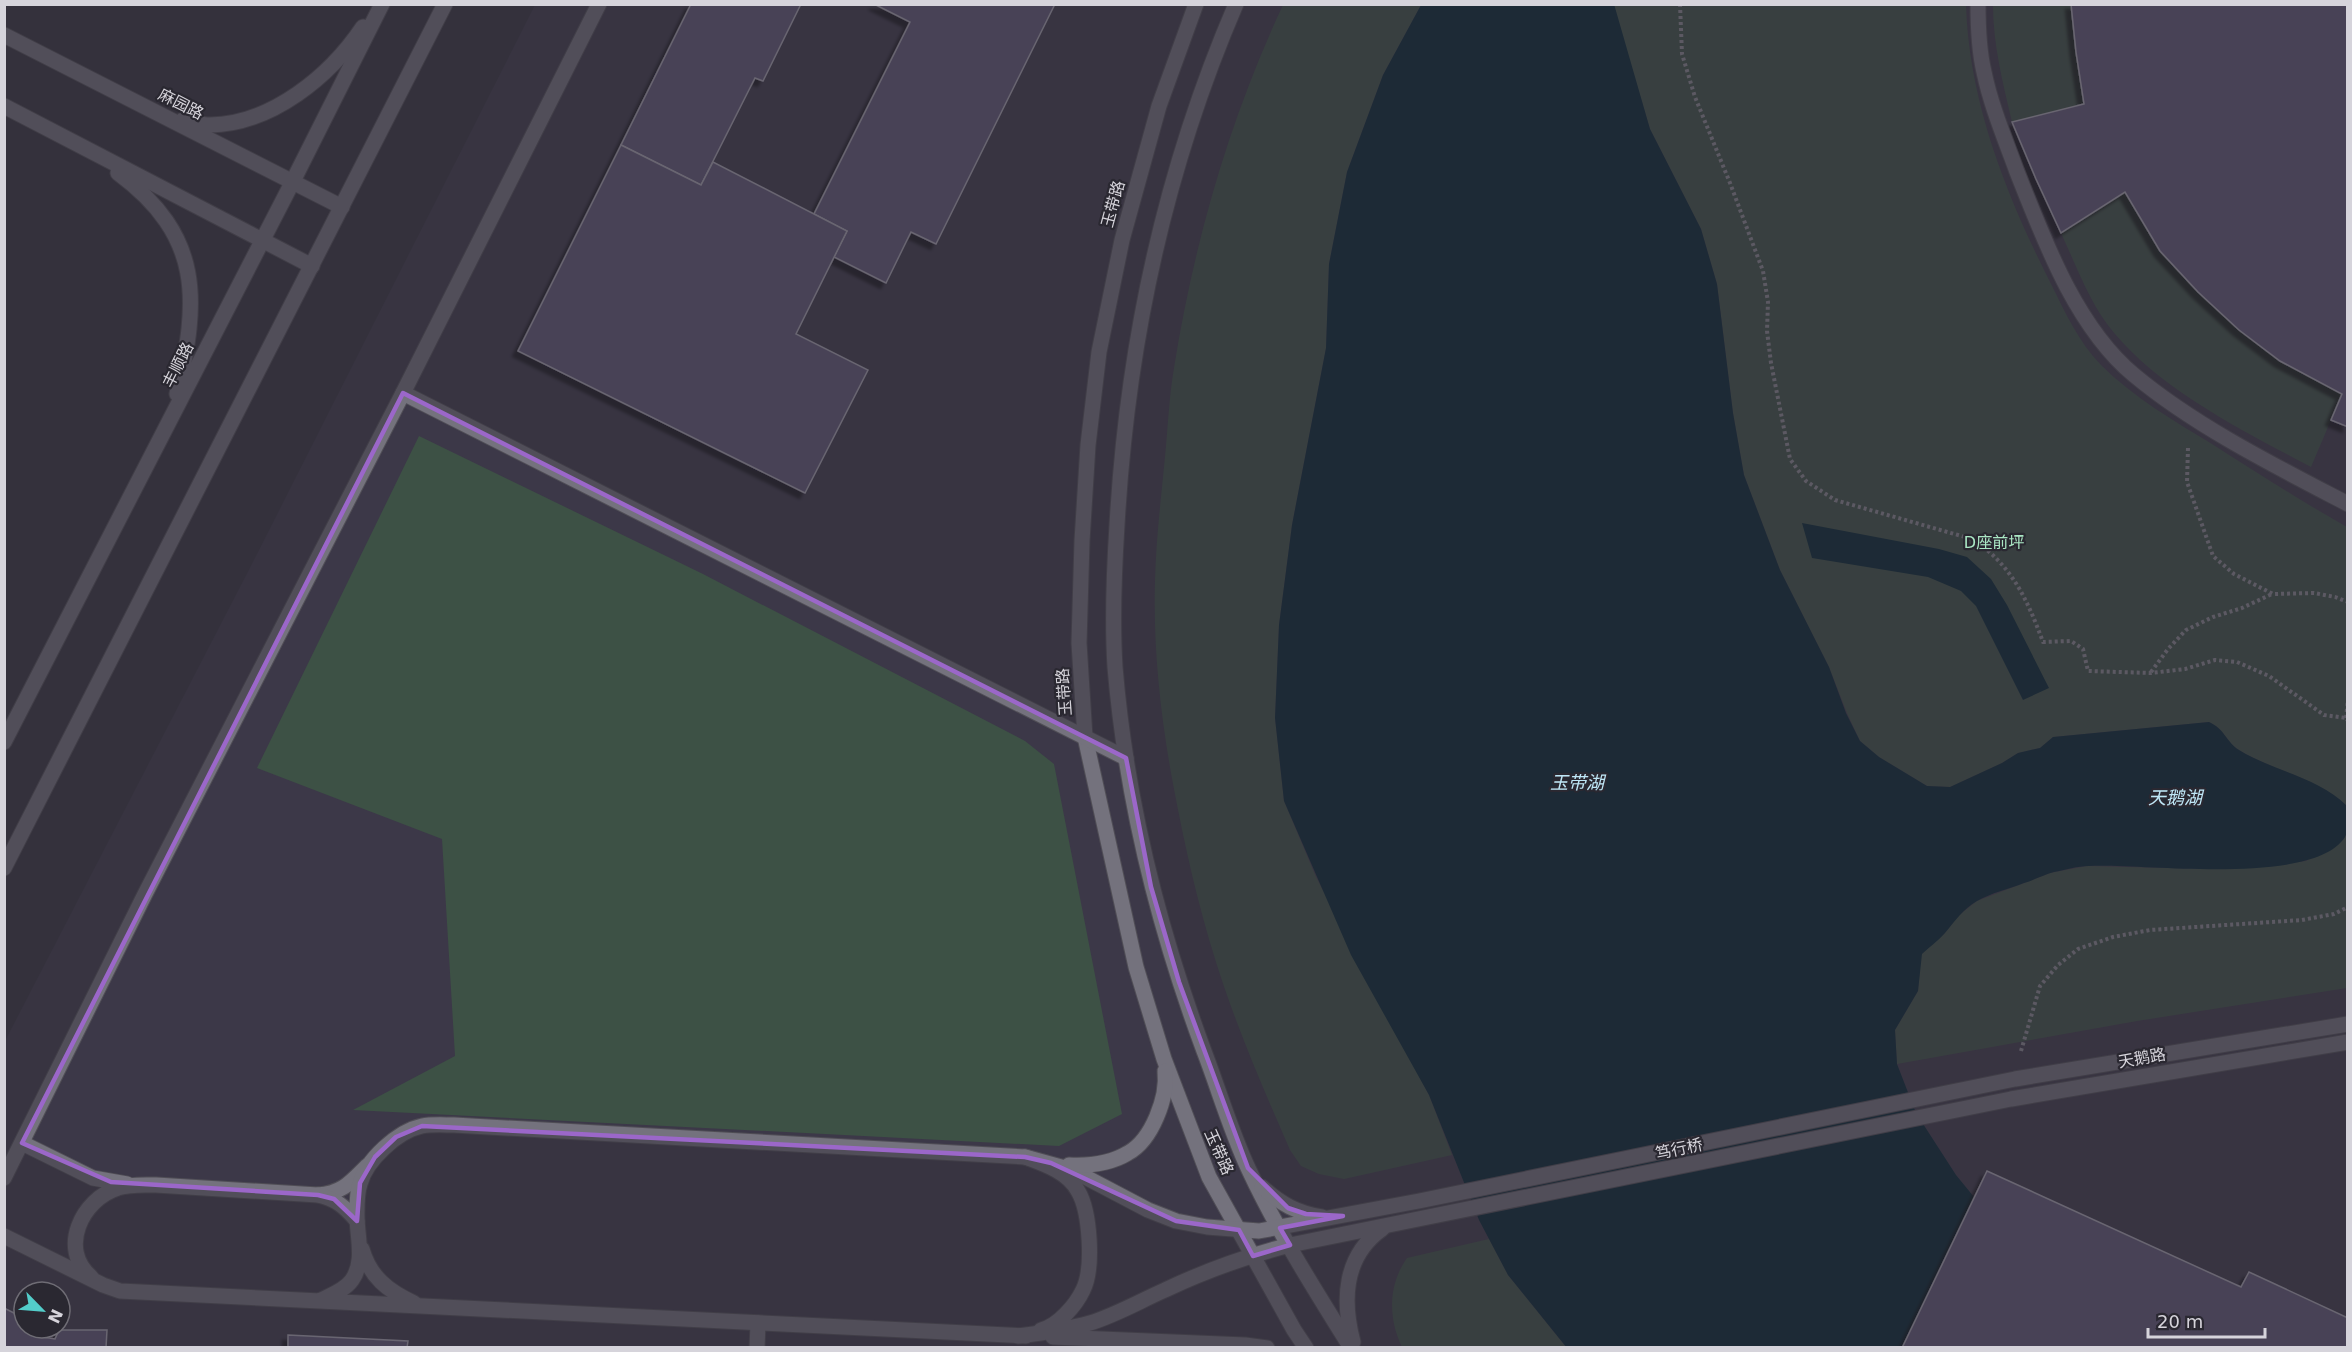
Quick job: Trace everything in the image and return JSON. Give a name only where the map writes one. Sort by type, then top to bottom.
[{"type":"street","points":[[155,111],[181,120],[209,125],[248,119],[285,102],[329,70],[380,4]]},
{"type":"street","name":"丰顺路","points":[[4,742],[263,241],[380,4]]},
{"type":"street","points":[[4,868],[445,4]]},
{"type":"street","points":[[4,1178],[150,884],[403,393],[599,4]]},
{"type":"street","name":"玉带路","points":[[1196,4],[1156,117],[1122,240],[1099,352],[1088,445],[1082,552],[1079,643],[1085,737],[1136,967],[1164,1059],[1209,1177],[1294,1330],[1306,1347]]},
{"type":"street","points":[[1236,4],[1217,48],[1185,145],[1152,263],[1132,366],[1120,462],[1114,570],[1115,664],[1126,758],[1151,887],[1179,982],[1248,1168],[1304,1273],[1354,1347]]},
{"type":"street","points":[[1977,4],[1983,72],[2000,126],[2029,201],[2060,271],[2084,317],[2107,348],[2132,374],[2197,420],[2348,504]]},
{"type":"street","name":"麻园路","points":[[4,35],[342,207]]},
{"type":"street","points":[[4,106],[312,266]]},
{"type":"street","points":[[83,147],[146,195],[170,225],[187,260],[191,307],[188,345],[171,418]]},
{"type":"street","points":[[403,393],[1126,758]]},
{"type":"street","points":[[1025,1157],[1072,1170],[1148,1210],[1176,1221],[1239,1230],[1280,1228],[2015,1079],[2348,1024]]},
{"type":"street","name":"天鹅路","points":[[1942,1113],[2011,1099],[2348,1042]]},
{"type":"street","points":[[22,1143],[93,1178],[111,1182],[318,1195],[333,1194],[345,1186],[396,1137],[422,1126],[454,1125],[1025,1157],[1090,1166],[1131,1152],[1157,1118],[1164,1098],[1166,1079],[1164,1059]]},
{"type":"street","name":"笃行桥","points":[[1018,1336],[1052,1332],[1090,1323],[1193,1278],[1290,1245],[1423,1220],[1942,1113]]},
{"type":"street","points":[[318,1301],[338,1292],[351,1281],[358,1266],[357,1221],[360,1183],[375,1157]]},
{"type":"street","points":[[1018,1336],[1047,1329],[1066,1313],[1084,1288],[1090,1250],[1088,1218],[1078,1190],[1059,1172],[1025,1157]]},
{"type":"street","points":[[1248,1168],[1262,1186],[1288,1208],[1324,1217],[1343,1216]]},
{"type":"street","points":[[103,1285],[81,1269],[75,1252],[76,1232],[84,1213],[99,1197],[118,1188],[136,1185]]},
{"type":"street","points":[[318,1195],[334,1199],[357,1221]]},
{"type":"street","points":[[1354,1347],[1347,1319],[1347,1286],[1357,1256],[1368,1239],[1386,1227]]},
{"type":"street","points":[[4,1236],[103,1285],[120,1291],[1267,1347]]},
{"type":"street","points":[[359,1241],[366,1261],[377,1280],[393,1293],[421,1306]]},
{"type":"street","points":[[757,1347],[758,1323]]},
{"type":"path","points":[[1680,4],[1682,54],[1695,97],[1763,272],[1768,302],[1767,331],[1771,363],[1790,459],[1806,481],[1835,500],[1972,539],[1991,552],[2007,568],[2030,607],[2043,642],[2071,641],[2083,650],[2088,671],[2151,673],[2185,669],[2215,660],[2237,662],[2268,676],[2324,715],[2347,720],[2348,700]]},
{"type":"path","points":[[2197,420],[2187,455],[2187,482],[2213,556],[2234,574],[2273,594]]},
{"type":"path","points":[[2151,673],[2168,649],[2186,630],[2273,594],[2314,593],[2348,602]]},
{"type":"path","points":[[2015,1079],[2022,1041],[2040,986],[2058,965],[2078,949],[2113,937],[2150,930],[2302,920],[2334,914],[2348,907]]},
{"type":"highlighted area","points":[[403,393],[1126,758],[1151,887],[1179,982],[1248,1168],[1288,1208],[1306,1214],[1343,1216],[1280,1228],[1290,1245],[1253,1256],[1239,1230],[1176,1221],[1051,1163],[1025,1157],[422,1126],[396,1137],[375,1157],[360,1183],[357,1221],[334,1199],[318,1195],[111,1182],[22,1143]]},
{"type":"shaded area","points":[[535,5],[2347,5],[2347,1347],[5,1347],[4,1043],[254,560]]},
{"type":"green space","points":[[1283,5],[1421,5],[1383,75],[1347,172],[1329,264],[1326,348],[1292,525],[1279,625],[1275,718],[1284,801],[1316,877],[1429,1095],[1452,1155],[1344,1179],[1319,1174],[1301,1166],[1290,1150],[1232,1010],[1209,941],[1187,854],[1165,738],[1155,633],[1156,550],[1171,390],[1182,321],[1203,229],[1230,137]]},
{"type":"green space","name":"D座前坪","points":[[1613,5],[1966,5],[1974,78],[1993,149],[2035,251],[2067,316],[2086,347],[2113,377],[2154,408],[2347,527],[2347,806],[2323,788],[2239,750],[2219,728],[2209,722],[2053,737],[2040,748],[2018,753],[1950,787],[1927,786],[1879,757],[1860,741],[1829,667],[1780,570],[1744,475],[1733,413],[1717,284],[1701,229],[1650,129]]},
{"type":"green space","points":[[1993,5],[2071,5],[2084,104],[2012,122],[1997,49]]},
{"type":"green space","points":[[2125,192],[2160,251],[2198,292],[2239,330],[2280,361],[2342,394],[2311,467],[2233,425],[2181,392],[2134,355],[2106,323],[2061,233]]},
{"type":"green space","points":[[419,436],[703,574],[1025,741],[1054,764],[1122,1114],[1059,1146],[353,1110],[455,1056],[442,839],[257,768]]},
{"type":"green space","points":[[2347,831],[2347,988],[2137,1021],[1897,1064],[1895,1030],[1918,991],[1921,954],[1944,934],[1958,916],[1977,901],[2050,873],[2087,866],[2208,869],[2260,867],[2306,861],[2344,839]]},
{"type":"green space","points":[[1489,1239],[1508,1275],[1566,1347],[1402,1347],[1394,1325],[1392,1302],[1396,1279],[1407,1258]]},
{"type":"water","name":"玉带湖","points":[[1614,4],[1650,129],[1701,229],[1717,284],[1733,413],[1744,475],[1780,570],[1829,667],[1846,713],[1860,741],[1879,757],[1927,786],[1950,787],[2018,753],[2040,748],[2053,737],[2209,722],[2219,728],[2239,750],[2323,788],[2347,806],[2348,826],[2345,837],[2327,852],[2299,862],[2225,869],[2089,866],[2054,872],[1994,893],[1972,904],[1922,954],[1918,991],[1895,1030],[1897,1064],[1916,1113],[1956,1175],[1974,1197],[1902,1347],[1567,1348],[1508,1275],[1479,1220],[1429,1095],[1351,955],[1284,801],[1275,718],[1279,625],[1292,525],[1326,348],[1329,264],[1347,172],[1383,75],[1421,5]]},
{"type":"water","points":[[1802,523],[1939,549],[1967,557],[1991,579],[2007,605],[2049,688],[2023,700],[1976,606],[1961,591],[1928,577],[1812,558]]},
{"type":"building","points":[[691,4],[801,4],[763,81],[755,78],[701,185],[621,145]]},
{"type":"building","points":[[874,4],[1055,4],[936,244],[911,232],[886,283],[834,257],[847,231],[814,214],[910,22]]},
{"type":"building","points":[[2071,4],[2348,4],[2348,427],[2331,420],[2342,394],[2280,361],[2239,330],[2198,292],[2160,251],[2125,192],[2061,233],[2012,122],[2084,104]]},
{"type":"building","points":[[621,145],[701,185],[713,162],[847,231],[796,334],[868,370],[805,493],[518,351]]},
{"type":"building","points":[[1987,1171],[2241,1287],[2249,1272],[2348,1318],[2348,1348],[1902,1348]]},
{"type":"building","points":[[4,1308],[12,1312],[12,1340],[72,1340],[72,1330],[107,1330],[106,1348],[4,1348]]},
{"type":"building","points":[[288,1335],[408,1341],[407,1348],[288,1348]]},
{"type":"water label","name":"天鹅湖","points":[[2175,797]]}]
